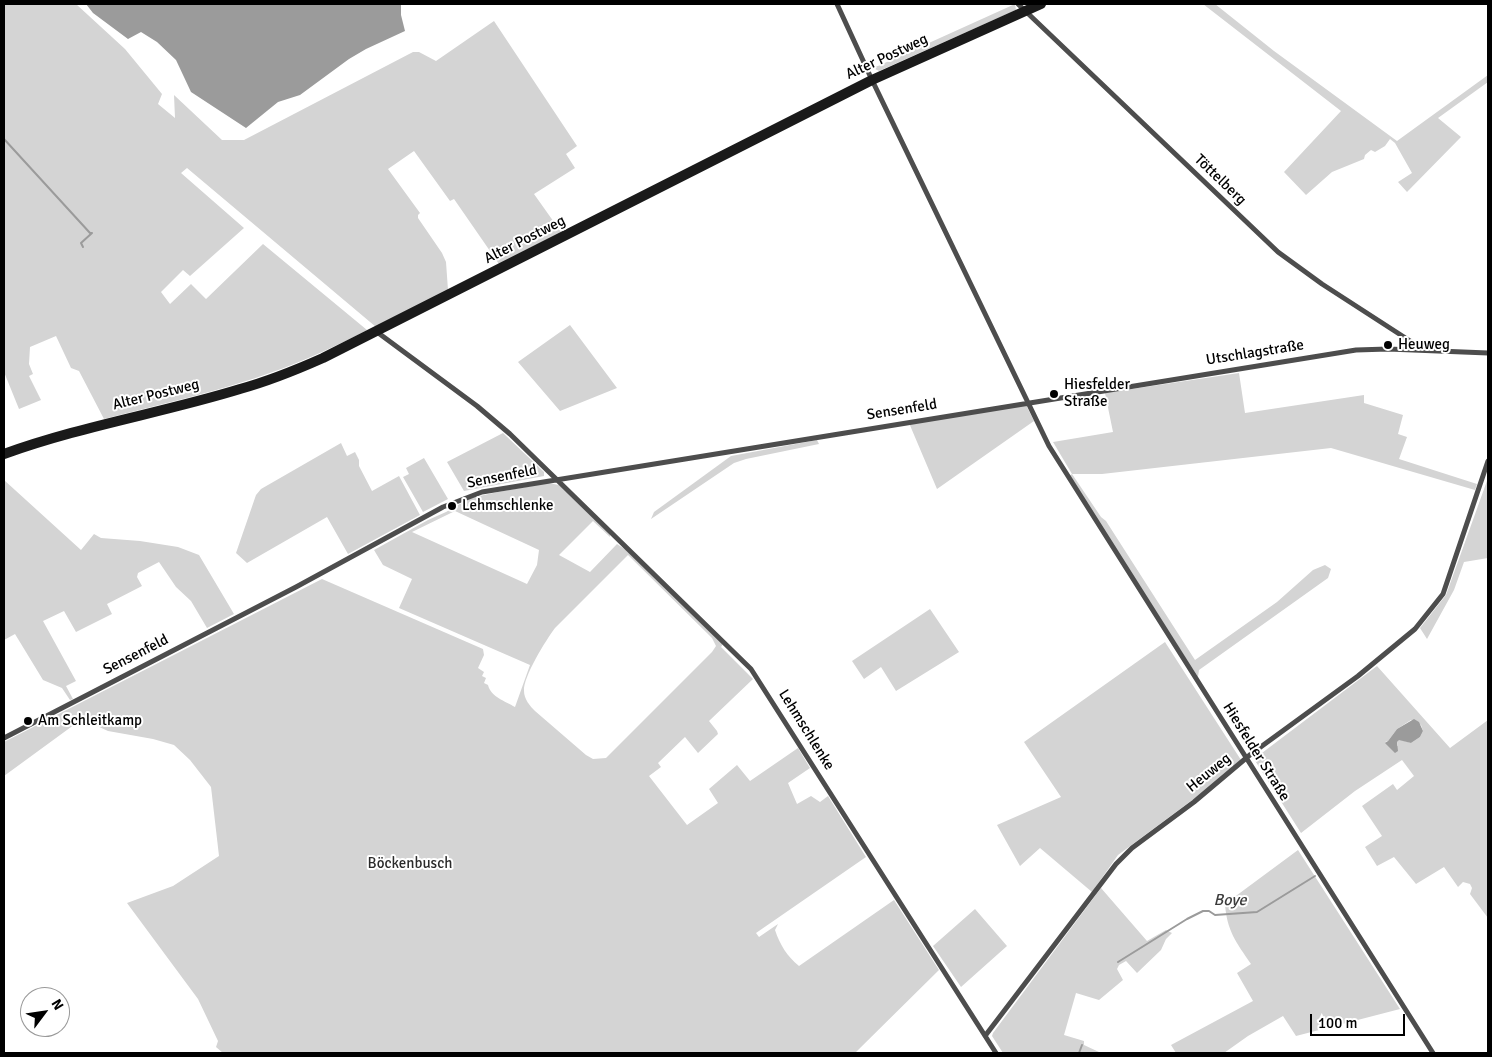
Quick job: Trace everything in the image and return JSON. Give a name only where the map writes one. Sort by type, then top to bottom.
[{"type":"main road","name":"Alter Postweg","points":[[4,454],[55,437],[242,389],[302,367],[377,332],[872,80],[1022,7],[1041,4]]},
{"type":"street","name":"Hiesfelder Straße","points":[[837,4],[1049,446],[1433,1053]]},
{"type":"street","name":"Töttelberg","points":[[1022,7],[1278,252],[1322,284],[1425,350]]},
{"type":"street","name":"Lehmschlenke","points":[[377,332],[477,406],[510,434],[751,669],[996,1053]]},
{"type":"street","name":"Utschlagstraße","points":[[1027,402],[1356,350],[1488,352]]},
{"type":"street","name":"Sensenfeld","points":[[4,738],[296,587],[449,503],[482,492],[1027,402]]},
{"type":"street","name":"Heuweg","points":[[985,1036],[1116,864],[1132,848],[1394,647],[1415,629],[1435,607],[1449,579],[1488,461]]},
{"type":"green space","points":[[4,4],[76,4],[125,49],[162,94],[158,104],[175,118],[174,95],[222,140],[244,140],[413,52],[419,52],[436,61],[494,21],[577,146],[566,154],[575,168],[534,194],[561,232],[499,264],[454,199],[450,201],[414,151],[388,169],[420,213],[418,218],[442,253],[446,262],[448,290],[376,327],[187,168],[181,173],[244,228],[190,276],[183,270],[161,292],[170,304],[191,284],[206,299],[263,244],[367,330],[322,352],[269,373],[214,390],[104,419],[79,371],[71,368],[56,336],[30,347],[29,364],[33,374],[29,376],[41,400],[19,409],[4,372]]},
{"type":"green space","points":[[1015,4],[1016,10],[879,71],[871,67],[878,66]]},
{"type":"green space","points":[[1203,4],[1215,4],[1274,51],[1397,141],[1488,75],[1488,82],[1438,118],[1461,137],[1407,192],[1398,182],[1412,173],[1395,143],[1390,139],[1385,146],[1375,152],[1371,150],[1365,155],[1364,159],[1332,172],[1306,195],[1284,172],[1341,111]]},
{"type":"green space","points":[[570,325],[617,388],[560,411],[518,362]]},
{"type":"green space","points":[[1239,373],[1245,413],[1364,395],[1364,403],[1403,415],[1398,434],[1407,437],[1399,459],[1477,484],[1475,490],[1331,448],[1102,474],[1072,474],[1053,442],[1113,432],[1105,393]]},
{"type":"green space","points":[[1025,403],[1034,421],[937,489],[909,423]]},
{"type":"green space","points":[[503,433],[544,472],[544,476],[464,491],[447,462]]},
{"type":"green space","points":[[817,440],[819,444],[734,463],[651,519],[654,512],[731,456]]},
{"type":"green space","points":[[341,443],[347,456],[355,452],[359,460],[359,466],[372,491],[399,476],[420,515],[348,554],[327,517],[247,563],[236,553],[256,495],[261,489]]},
{"type":"green space","points":[[424,458],[448,499],[423,512],[403,477],[409,474],[406,468]]},
{"type":"green space","points":[[1072,474],[1101,517],[1106,521],[1195,660],[1277,602],[1313,570],[1325,565],[1331,569],[1328,578],[1199,670],[1198,677],[1069,476]]},
{"type":"green space","points":[[1488,478],[1488,558],[1464,562],[1454,590],[1427,639],[1420,628],[1446,595]]},
{"type":"green space","points":[[4,480],[81,550],[94,534],[101,538],[140,541],[178,547],[199,555],[234,614],[207,628],[191,601],[176,587],[159,562],[138,573],[137,577],[142,586],[107,604],[112,614],[76,632],[64,611],[43,621],[76,681],[66,686],[73,699],[70,700],[62,688],[43,680],[15,634],[4,640]]},
{"type":"green space","name":"Böckenbusch","points":[[548,483],[559,485],[610,533],[610,537],[593,521],[559,555],[590,572],[617,544],[626,550],[723,644],[721,647],[753,679],[709,721],[718,734],[698,753],[685,737],[658,763],[661,767],[649,776],[687,825],[718,803],[709,789],[737,765],[750,781],[798,748],[810,768],[788,783],[797,804],[811,796],[820,802],[828,796],[866,857],[756,933],[759,937],[778,924],[775,930],[779,941],[787,954],[799,966],[894,900],[939,970],[855,1053],[223,1053],[216,1047],[218,1041],[198,999],[127,903],[173,886],[219,856],[211,787],[190,760],[174,745],[153,739],[108,731],[82,719],[4,776],[4,742],[322,579],[483,649],[484,655],[478,668],[484,672],[482,676],[486,678],[484,683],[488,685],[495,696],[515,707],[530,665],[399,608],[412,579],[383,565],[374,550],[470,498]],"holes":[[[455,511],[539,550],[537,565],[527,584],[412,532]],[[628,555],[712,638],[716,646],[606,758],[593,759],[533,709],[525,697],[525,685],[536,659],[555,628]]]},
{"type":"green space","points":[[930,609],[959,652],[896,691],[881,667],[864,679],[852,661]]},
{"type":"green space","points":[[1165,642],[1241,760],[1211,786],[1118,855],[1092,892],[1040,848],[1020,866],[997,825],[1061,797],[1024,742]]},
{"type":"green space","points":[[1377,666],[1450,748],[1488,720],[1488,918],[1470,894],[1472,888],[1470,884],[1463,882],[1458,887],[1444,867],[1416,884],[1394,857],[1377,866],[1365,847],[1382,836],[1362,806],[1393,784],[1397,790],[1414,776],[1402,760],[1355,791],[1301,833],[1254,759]],"holes":[[[1411,720],[1421,725],[1423,731],[1420,737],[1411,743],[1399,739],[1397,742],[1398,746],[1385,742],[1388,741],[1397,729]]]},
{"type":"green space","points":[[1298,850],[1400,1009],[1296,1036],[1283,1016],[1248,1036],[1224,1053],[1176,1053],[1171,1045],[1253,1001],[1237,973],[1251,964],[1230,929],[1225,904]]},
{"type":"green space","points":[[1101,888],[1147,941],[1166,930],[1172,933],[1166,939],[1161,950],[1137,973],[1126,961],[1119,965],[1117,969],[1123,980],[1099,1000],[1076,993],[1064,1035],[1084,1041],[1084,1045],[1099,1053],[1003,1053],[992,1036],[993,1033]]},
{"type":"green space","points":[[975,909],[1007,946],[961,987],[933,946]]},
{"type":"shaded area","points":[[86,4],[401,4],[401,15],[405,31],[349,59],[300,95],[278,102],[246,128],[191,92],[176,60],[157,42],[141,32],[128,39],[93,13]]},
{"type":"shaded area","points":[[1414,719],[1419,722],[1423,731],[1420,737],[1411,743],[1399,740],[1397,742],[1398,751],[1395,753],[1385,743],[1397,729]]},
{"type":"waterway","points":[[4,139],[92,233],[81,243],[83,247]]},
{"type":"waterway","name":"Boye","points":[[1118,962],[1203,911],[1209,911],[1215,915],[1257,912],[1315,876]]},
{"type":"waterway","name":"Boye","points":[[1079,1053],[1082,1045]]},
{"type":"place","name":"Heuweg","points":[[1388,345]]},
{"type":"place","name":"Hiesfelder Straße","points":[[1054,394]]},
{"type":"place","name":"Lehmschlenke","points":[[452,506]]},
{"type":"place","name":"Am Schleitkamp","points":[[28,721]]}]
